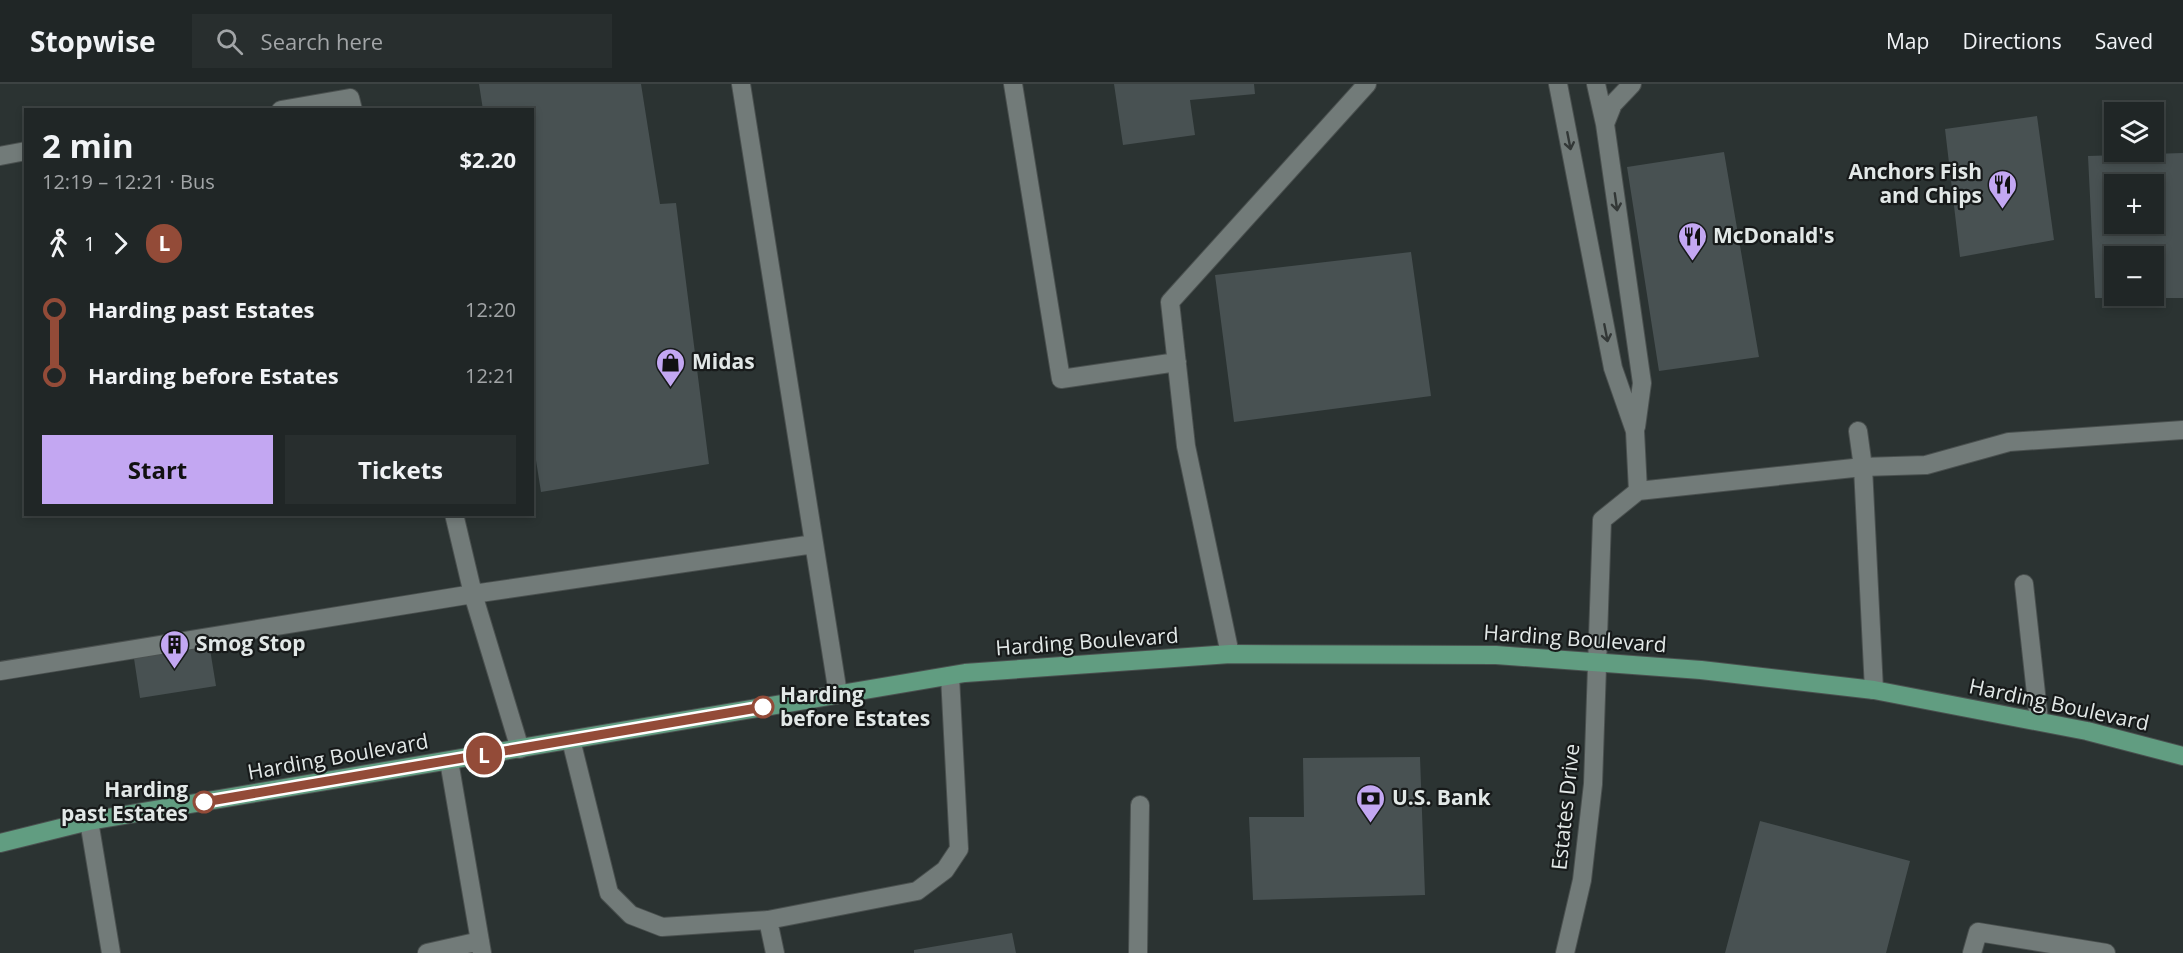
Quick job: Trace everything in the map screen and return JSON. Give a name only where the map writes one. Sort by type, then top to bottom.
[{"type":"main road","name":"Harding Boulevard","points":[[0,843],[89,821],[951,676],[1230,654],[1496,655],[1701,670],[1874,690],[2087,731],[2183,756]]},
{"type":"street","points":[[741,84],[838,694]]},
{"type":"street","points":[[1013,84],[1061,379],[1177,362]]},
{"type":"street","points":[[1230,654],[1186,446],[1170,302],[1367,84]]},
{"type":"street","points":[[1558,84],[1613,368],[1635,431]]},
{"type":"street","points":[[1596,84],[1605,124],[1642,383],[1635,431],[1638,491],[1863,467],[1926,465],[2009,442],[2183,430]]},
{"type":"street","points":[[1605,124],[1613,104],[1632,84]]},
{"type":"street","points":[[292,108],[350,98],[352,108]]},
{"type":"street","points":[[0,156],[24,152]]},
{"type":"street","points":[[1858,431],[1863,467],[1874,690]]},
{"type":"street","name":"Estates Drive","points":[[1565,953],[1582,880],[1593,784],[1599,663],[1602,520],[1638,491]]},
{"type":"street","points":[[454,516],[473,594],[520,748]]},
{"type":"street","points":[[0,671],[473,594],[814,544]]},
{"type":"street","points":[[2024,584],[2039,722]]},
{"type":"street","points":[[572,740],[609,893],[631,915],[662,927],[768,920],[917,891],[945,870],[959,849],[951,676]]},
{"type":"street","points":[[427,953],[481,947],[449,761]]},
{"type":"street","points":[[1138,953],[1140,805]]},
{"type":"street","points":[[89,821],[111,953]]},
{"type":"street","points":[[768,920],[775,953]]},
{"type":"street","points":[[1972,953],[1978,932],[2106,953]]},
{"type":"building","points":[[479,84],[641,84],[660,204],[676,203],[709,464],[541,492],[534,448],[534,108],[483,108]]},
{"type":"building","points":[[1114,84],[1254,84],[1255,94],[1190,100],[1195,135],[1123,145]]},
{"type":"building","points":[[2037,116],[2054,240],[1960,257],[1945,129]]},
{"type":"building","name":"McDonald's","points":[[1724,152],[1759,357],[1659,371],[1627,167]]},
{"type":"building","points":[[2183,153],[2183,298],[2164,298],[2164,246],[2104,246],[2104,298],[2095,298],[2088,156],[2104,155],[2104,162],[2164,162],[2164,154]]},
{"type":"building","points":[[1411,252],[1431,396],[1234,422],[1215,275]]},
{"type":"building","name":"Smog Stop","points":[[209,643],[216,686],[140,698],[133,652]]},
{"type":"building","points":[[1420,757],[1425,895],[1253,900],[1249,817],[1304,817],[1303,758]]},
{"type":"building","points":[[1760,821],[1910,861],[1886,953],[1725,953]]},
{"type":"building","points":[[1012,933],[1016,953],[914,953],[914,950]]},
{"type":"bus line","name":"L","points":[[204,802],[763,707]]},
{"type":"place","name":"Anchors Fish and Chips","points":[[2003,210]]},
{"type":"place","name":"McDonald's","points":[[1692,262]]},
{"type":"place","name":"Midas","points":[[671,388]]},
{"type":"place","name":"Smog Stop","points":[[175,670]]},
{"type":"place","name":"Harding before Estates","points":[[763,707]]},
{"type":"place","name":"Harding past Estates","points":[[204,802]]},
{"type":"place","name":"U.S. Bank","points":[[1371,824]]}]
